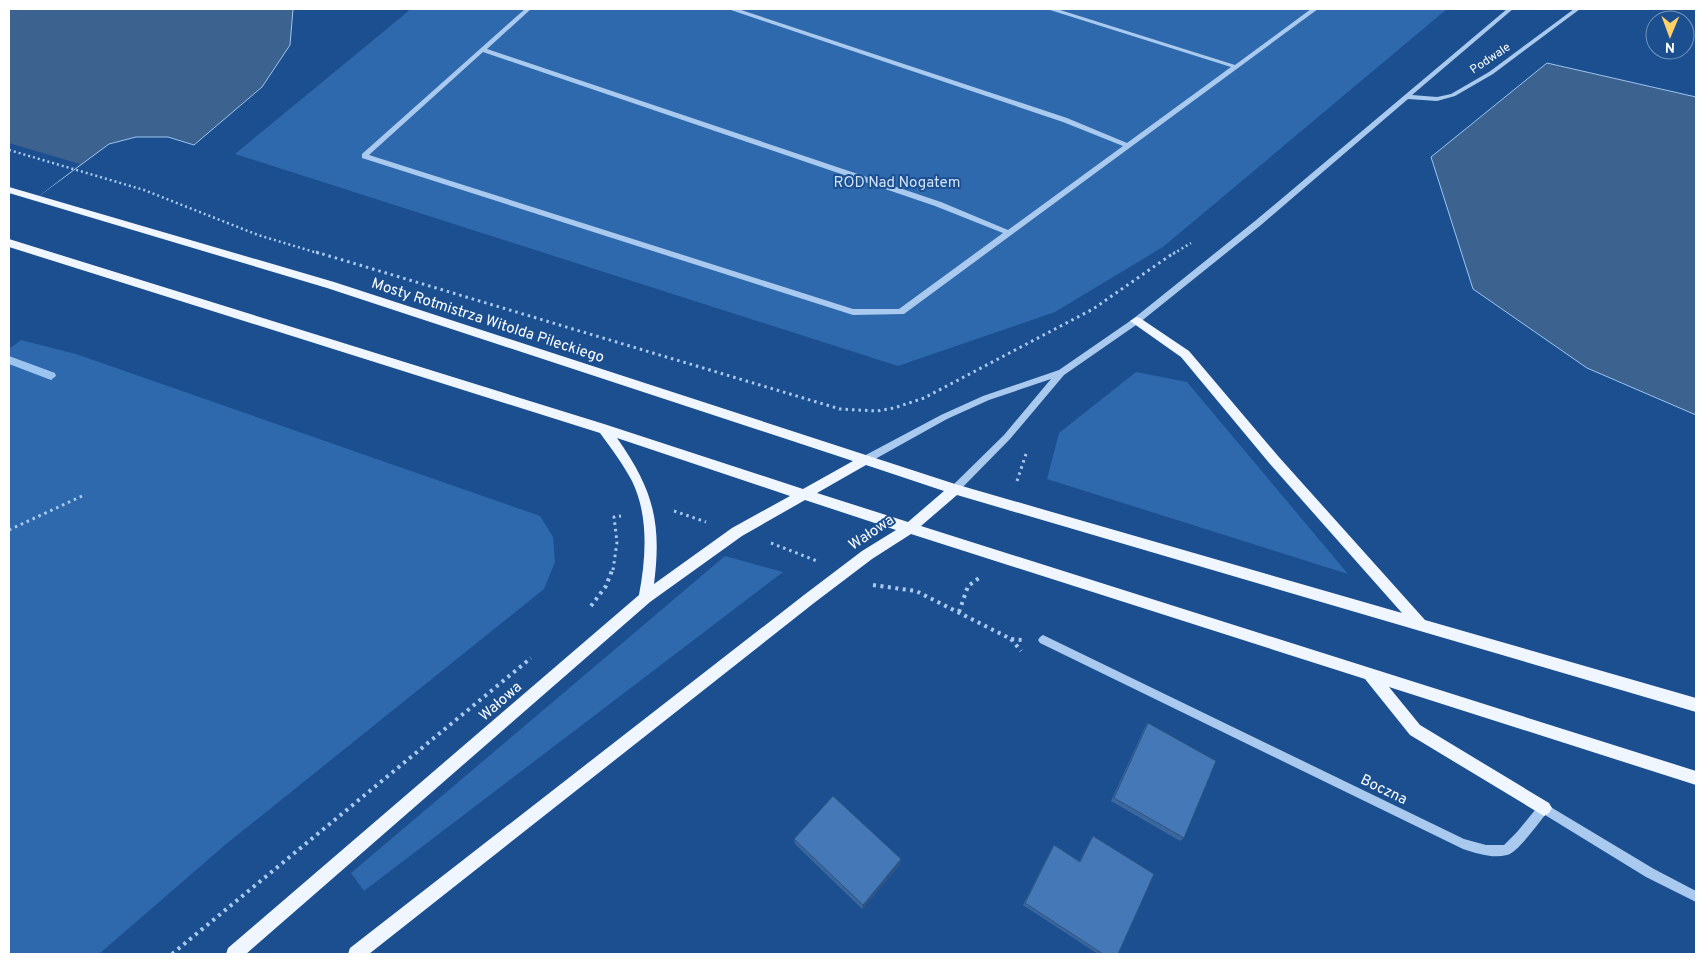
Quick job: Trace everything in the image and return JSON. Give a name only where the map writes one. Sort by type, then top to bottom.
[{"type":"main road","name":"Mosty Rotmistrza Witolda Pileckiego","points":[[9,190],[330,285],[955,489],[1696,705]]},
{"type":"main road","points":[[9,243],[604,429],[805,495],[1696,778]]},
{"type":"main road","points":[[1136,321],[1185,354],[1274,460],[1422,626]]},
{"type":"main road","points":[[604,429],[641,487],[648,512],[651,528],[651,568],[645,598]]},
{"type":"main road","name":"Wałowa","points":[[234,954],[645,598],[737,532],[865,460]]},
{"type":"main road","name":"Wałowa","points":[[356,954],[809,599],[867,555],[910,528],[955,489]]},
{"type":"main road","points":[[1368,674],[1415,730],[1544,808]]},
{"type":"street","points":[[528,9],[364,156],[853,312],[901,312],[1315,9]]},
{"type":"street","points":[[733,9],[1064,120],[1128,146]]},
{"type":"street","points":[[1052,9],[1236,67]]},
{"type":"street","points":[[865,460],[944,417],[986,398],[1060,373],[1136,321],[1258,223],[1510,9]]},
{"type":"street","name":"Podwale","points":[[1406,97],[1437,99],[1453,95],[1492,73],[1577,9]]},
{"type":"street","points":[[482,50],[938,204],[1009,233]]},
{"type":"street","points":[[955,489],[1007,437],[1060,373]]},
{"type":"street","name":"Boczna","points":[[1042,640],[1462,844],[1486,850],[1506,850],[1521,836],[1544,808]]},
{"type":"street","points":[[1544,808],[1650,873],[1696,898]]},
{"type":"path","points":[[9,150],[178,202],[258,235],[840,409],[869,412],[903,407],[1036,341],[1099,305],[1194,242]]},
{"type":"path","points":[[9,530],[82,496]]},
{"type":"green space","name":"ROD Nad Nogatem","points":[[411,9],[1447,9],[1163,247],[1055,312],[898,366],[235,154]]},
{"type":"green space","points":[[21,340],[76,354],[540,516],[553,537],[555,562],[544,589],[225,845],[99,954],[9,954],[9,349]]},
{"type":"green space","points":[[1136,372],[1187,382],[1348,574],[1047,479],[1059,433]]},
{"type":"green space","points":[[725,556],[783,572],[364,891],[351,873]]},
{"type":"shaded area","points":[[9,9],[293,9],[290,45],[262,87],[194,145],[168,137],[136,137],[109,144],[9,218]]},
{"type":"shaded area","points":[[1547,63],[1696,97],[1696,415],[1587,368],[1473,289],[1431,157]]},
{"type":"pier","points":[[9,143],[80,164],[9,220]]},
{"type":"building","points":[[1148,723],[1216,761],[1184,838],[1114,798]]},
{"type":"building","points":[[833,796],[901,859],[863,905],[794,839]]},
{"type":"building","points":[[1093,836],[1154,874],[1118,954],[1103,954],[1025,903],[1054,845],[1080,862]]},
{"type":"waterway","points":[[9,360],[51,376]]}]
